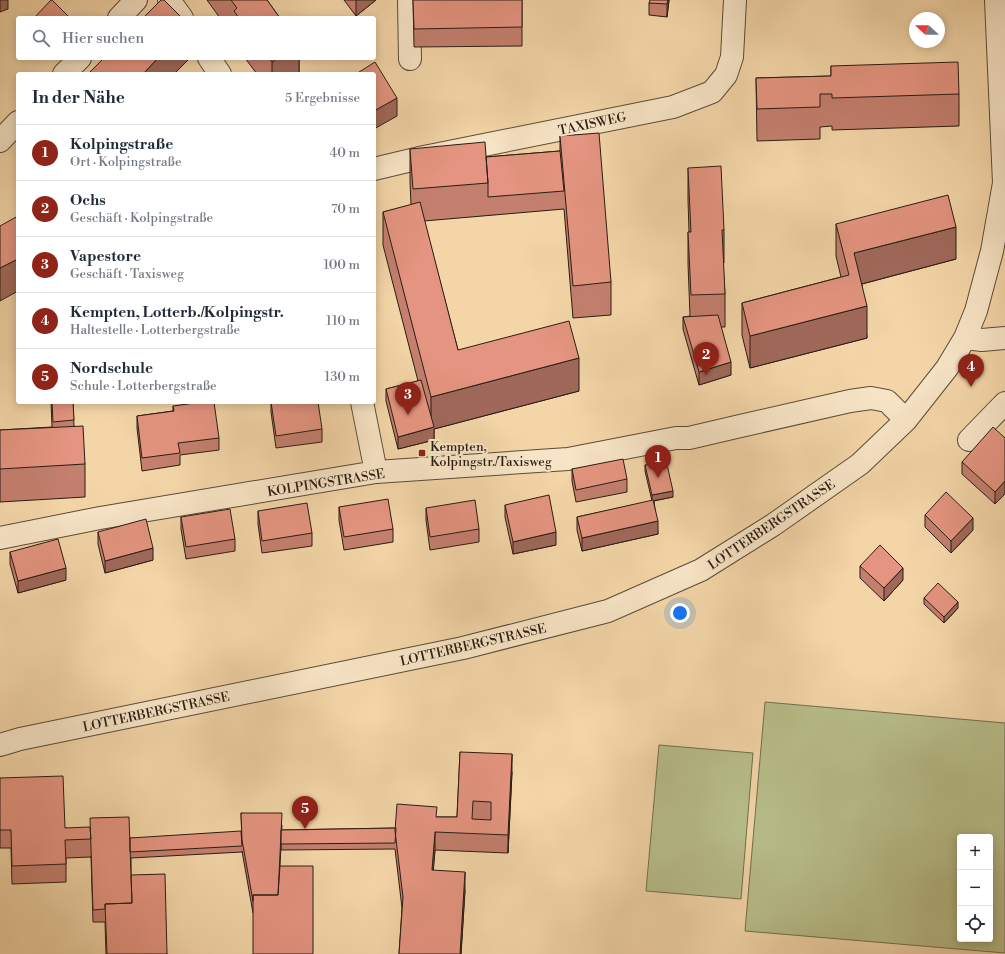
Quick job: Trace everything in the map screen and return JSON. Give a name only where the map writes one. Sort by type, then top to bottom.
[{"type":"street","points":[[121,16],[136,0]]},
{"type":"street","points":[[169,0],[181,16]]},
{"type":"street","points":[[409,0],[410,59]]},
{"type":"street","name":"TAXISWEG","points":[[376,169],[424,157],[673,107],[712,92],[726,75],[732,57],[735,0]]},
{"type":"street","name":"LOTTERBERGSTRASSE","points":[[0,745],[463,648],[608,611],[701,570],[773,525],[860,464],[906,420],[947,368],[965,338],[976,310],[992,251],[1004,183],[996,0]]},
{"type":"street","points":[[66,72],[78,60]]},
{"type":"street","points":[[210,60],[219,72]]},
{"type":"street","points":[[0,141],[16,124]]},
{"type":"street","points":[[965,338],[982,340],[1005,338]]},
{"type":"street","name":"KOLPINGSTRASSE","points":[[0,538],[100,518],[376,472],[568,459],[676,438],[688,438],[850,401],[871,398],[888,401],[906,420]]},
{"type":"street","points":[[969,440],[1005,403]]},
{"type":"street","points":[[362,404],[376,472]]},
{"type":"green space","points":[[765,702],[1005,723],[1005,953],[745,931]]},
{"type":"green space","points":[[659,745],[753,753],[741,899],[646,891]]},
{"type":"building","points":[[52,0],[68,16],[36,16]]},
{"type":"building","points":[[161,0],[164,0],[180,16],[145,16]]},
{"type":"building","points":[[231,0],[267,0],[279,16],[238,16],[234,11],[237,8]]},
{"type":"building","points":[[413,0],[522,0],[522,27],[414,29]]},
{"type":"building","points":[[650,0],[668,0],[667,4],[649,3]]},
{"type":"building","points":[[102,60],[156,60],[145,72],[90,72]]},
{"type":"building","points":[[375,62],[397,98],[376,110],[376,72],[359,72]]},
{"type":"building","points":[[958,62],[959,94],[832,98],[832,94],[820,94],[820,107],[757,109],[756,78],[831,76],[831,66]]},
{"type":"building","points":[[599,133],[611,282],[573,286],[560,136]]},
{"type":"building","points":[[485,142],[488,183],[413,189],[410,149]]},
{"type":"building","points":[[560,151],[564,191],[488,197],[486,157]]},
{"type":"building","points":[[721,166],[725,294],[691,295],[688,232],[691,232],[688,168]]},
{"type":"building","points":[[948,195],[956,227],[854,253],[867,306],[750,336],[742,303],[849,275],[836,224]]},
{"type":"building","points":[[420,202],[458,350],[569,321],[579,358],[431,397],[383,212]]},
{"type":"building","points":[[16,217],[16,260],[0,268],[0,226]]},
{"type":"building","points":[[718,315],[731,362],[699,372],[683,317]]},
{"type":"building","points":[[421,380],[434,427],[398,437],[386,389]]},
{"type":"building","points":[[52,404],[73,404],[74,420],[53,422]]},
{"type":"building","points":[[188,404],[214,404],[219,438],[178,443],[180,453],[142,458],[137,416],[174,411],[173,406]]},
{"type":"building","points":[[271,404],[318,404],[322,429],[276,436]]},
{"type":"building","points":[[83,426],[85,464],[0,469],[0,430]]},
{"type":"building","points":[[993,427],[1005,438],[1005,481],[995,492],[962,462]]},
{"type":"building","points":[[623,459],[627,479],[576,490],[572,469]]},
{"type":"building","points":[[666,460],[673,491],[652,495],[645,465]]},
{"type":"building","points":[[946,492],[973,518],[951,541],[925,515]]},
{"type":"building","points":[[549,495],[556,532],[513,542],[505,505]]},
{"type":"building","points":[[388,499],[393,529],[344,537],[339,507]]},
{"type":"building","points":[[475,500],[479,529],[430,537],[426,508]]},
{"type":"building","points":[[653,500],[658,521],[582,538],[577,517]]},
{"type":"building","points":[[307,503],[312,533],[262,541],[258,511]]},
{"type":"building","points":[[230,509],[235,539],[186,547],[181,517]]},
{"type":"building","points":[[146,519],[153,548],[105,561],[98,532]]},
{"type":"building","points":[[58,539],[66,568],[18,581],[10,552]]},
{"type":"building","points":[[880,545],[903,568],[884,588],[860,566]]},
{"type":"building","points":[[938,583],[958,602],[944,617],[924,598]]},
{"type":"building","points":[[460,752],[512,754],[508,835],[435,832],[432,870],[465,872],[460,954],[399,954],[403,897],[395,831],[397,804],[437,807],[436,817],[457,817]],"holes":[[[473,801],[491,802],[491,820],[472,819]]]},
{"type":"building","points":[[63,776],[65,828],[90,827],[91,839],[65,840],[66,864],[12,866],[11,830],[0,830],[0,778]]},
{"type":"building","points":[[241,813],[282,813],[278,895],[253,895],[253,901],[242,840]]},
{"type":"building","points":[[129,817],[132,903],[105,904],[105,909],[93,910],[90,818]]},
{"type":"building","points":[[396,828],[395,843],[281,844],[281,830]]},
{"type":"building","points":[[241,831],[242,846],[130,852],[130,838]]},
{"type":"building","points":[[280,866],[313,866],[313,954],[253,954],[253,895],[278,895]]},
{"type":"building","points":[[165,874],[167,954],[107,954],[105,904],[132,903],[131,875]]},
{"type":"place","name":"Ochs","points":[[706,375]]},
{"type":"place","name":"Kempten, Lotterb./Kolpingstr.","points":[[971,387]]},
{"type":"place","name":"Vapestore","points":[[408,415]]},
{"type":"place","name":"Kempten, Kolpingstr./Taxisweg","points":[[422,453]]},
{"type":"place","name":"Kolpingstraße","points":[[658,478]]},
{"type":"place","name":"Nordschule","points":[[305,829]]}]
